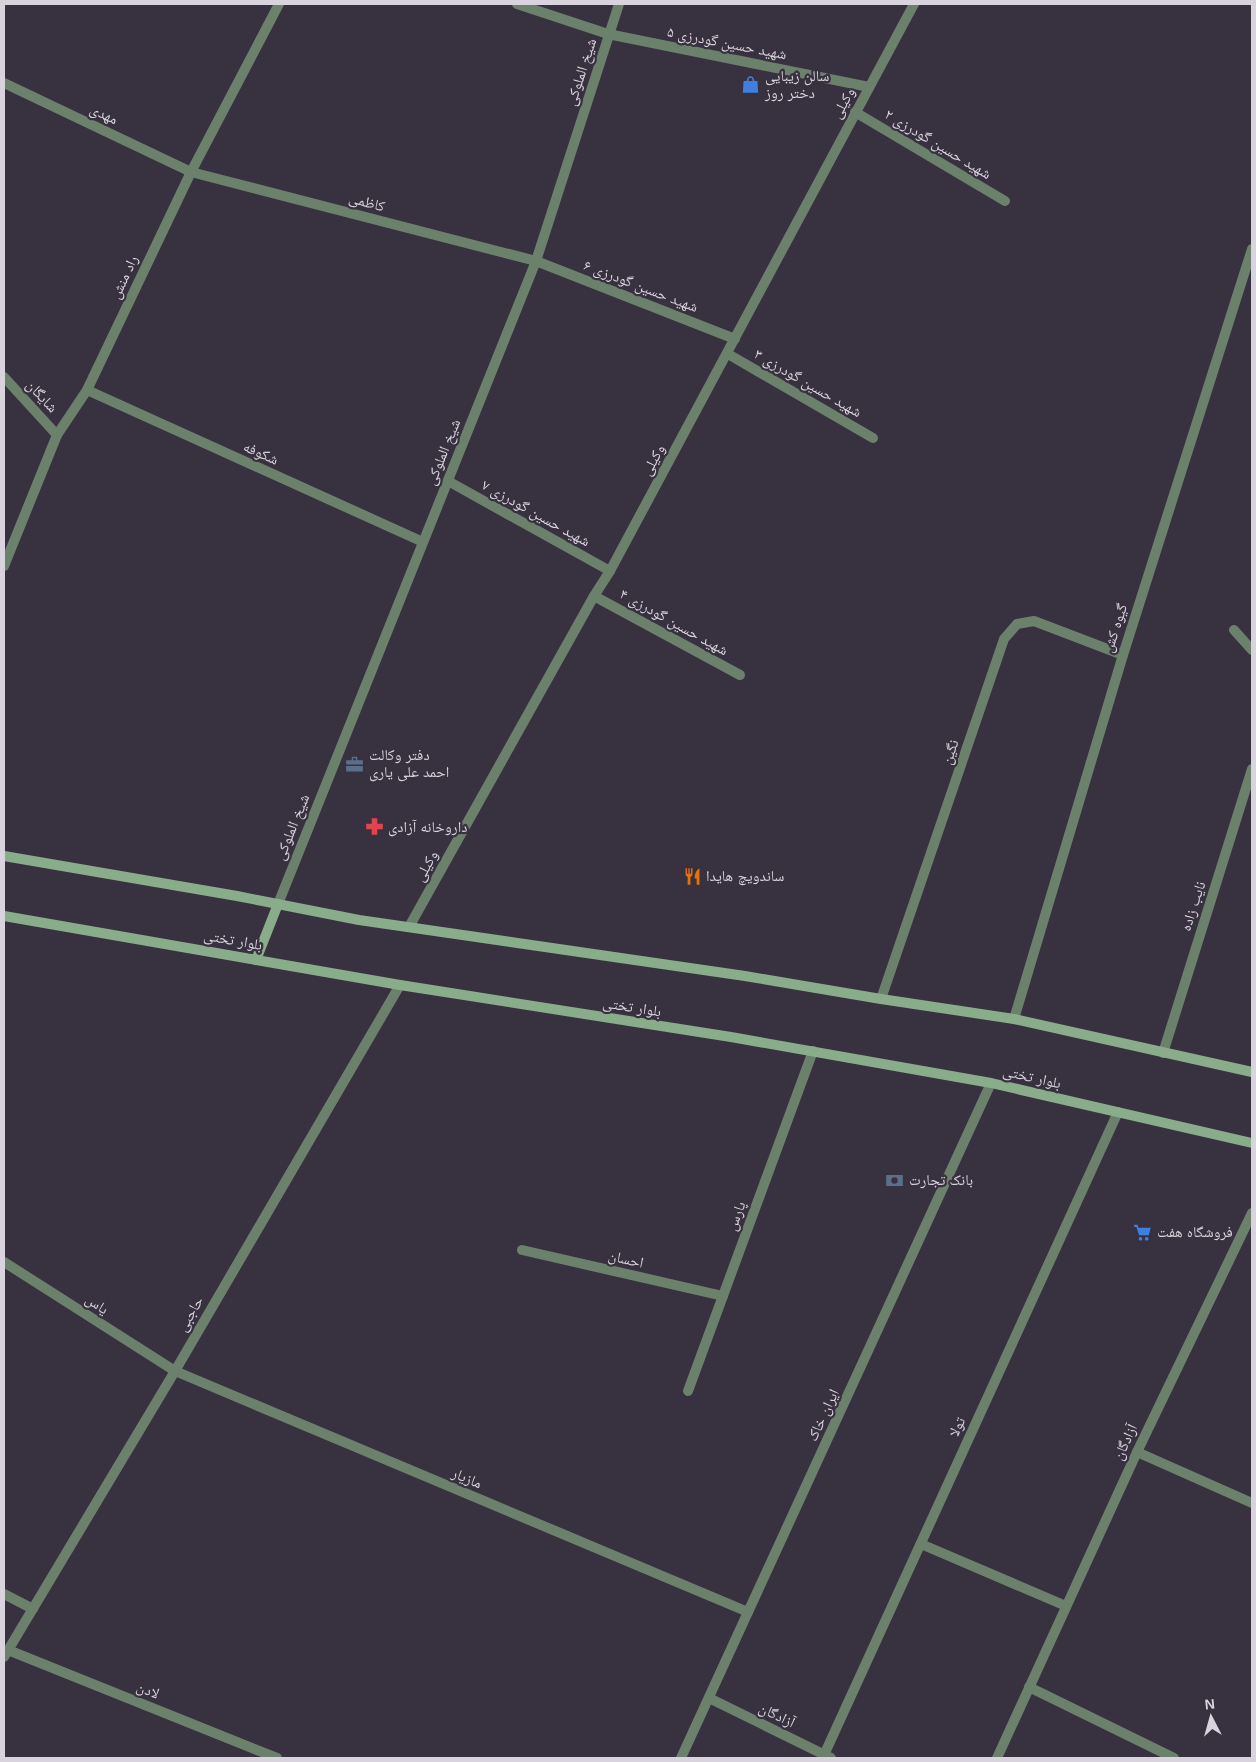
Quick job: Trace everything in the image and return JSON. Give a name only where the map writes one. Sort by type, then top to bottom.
[{"type":"main road","points":[[4,856],[409,927],[745,976],[1014,1019],[1252,1072]]},
{"type":"main road","points":[[256,960],[278,904]]},
{"type":"main road","name":"بلوار تختی","points":[[4,916],[400,985],[813,1051],[991,1083],[1252,1143]]},
{"type":"street","name":"راد منش","points":[[4,566],[58,435],[87,390],[191,172],[279,4]]},
{"type":"street","name":"شهید حسین گودرزی ۵","points":[[517,4],[608,34],[869,87]]},
{"type":"street","name":"شیخ الملوکی","points":[[278,904],[536,261],[619,4]]},
{"type":"street","name":"وکیلی","points":[[409,927],[594,596],[610,571],[914,4]]},
{"type":"street","name":"مهدی","points":[[4,83],[191,172]]},
{"type":"street","name":"شهید حسین گودرزی ۲","points":[[855,112],[1004,201]]},
{"type":"street","name":"کاظمی","points":[[191,172],[536,261]]},
{"type":"street","name":"گیوه کش","points":[[1014,1019],[1122,655],[1252,249]]},
{"type":"street","name":"شهید حسین گودرزی ۶","points":[[536,261],[735,339]]},
{"type":"street","name":"شهید حسین گودرزی ۳","points":[[728,354],[873,438]]},
{"type":"street","name":"شایگان","points":[[4,377],[58,435]]},
{"type":"street","name":"شکوفه","points":[[87,390],[423,542]]},
{"type":"street","name":"شهید حسین گودرزی ۷","points":[[448,481],[610,571]]},
{"type":"street","name":"شهید حسین گودرزی ۴","points":[[594,596],[740,675]]},
{"type":"street","name":"نگین","points":[[881,999],[1004,639],[1017,624],[1034,621],[1122,655]]},
{"type":"street","points":[[1234,630],[1252,650]]},
{"type":"street","name":"نایب زاده","points":[[1163,1053],[1252,769]]},
{"type":"street","name":"حاجبی","points":[[6,1654],[175,1371],[400,985]]},
{"type":"street","name":"پارس","points":[[688,1391],[813,1051]]},
{"type":"street","name":"ایران خاک","points":[[681,1758],[991,1083]]},
{"type":"street","name":"تولا","points":[[828,1757],[921,1544],[1118,1112]]},
{"type":"street","name":"آزادگان","points":[[997,1758],[1136,1452],[1252,1213]]},
{"type":"street","name":"احسان","points":[[522,1250],[723,1296]]},
{"type":"street","name":"یاس","points":[[4,1262],[175,1371]]},
{"type":"street","name":"مازیار","points":[[175,1371],[748,1612]]},
{"type":"street","points":[[1136,1452],[1252,1503]]},
{"type":"street","points":[[921,1544],[1066,1606]]},
{"type":"street","points":[[4,1594],[33,1608]]},
{"type":"street","name":"لادن","points":[[6,1654],[277,1758]]},
{"type":"street","points":[[1029,1687],[1174,1758]]},
{"type":"street","name":"آزادگان","points":[[709,1698],[828,1757]]},
{"type":"place","name":"سالن زیبایی دختر روز","points":[[751,85]]},
{"type":"place","name":"دفتر وکالت احمد علی یاری","points":[[355,764]]},
{"type":"place","name":"داروخانه آزادی","points":[[374,827]]},
{"type":"place","name":"ساندویچ هایدا","points":[[692,876]]},
{"type":"place","name":"بانک تجارت","points":[[895,1180]]},
{"type":"place","name":"فروشگاه هفت","points":[[1143,1232]]}]
